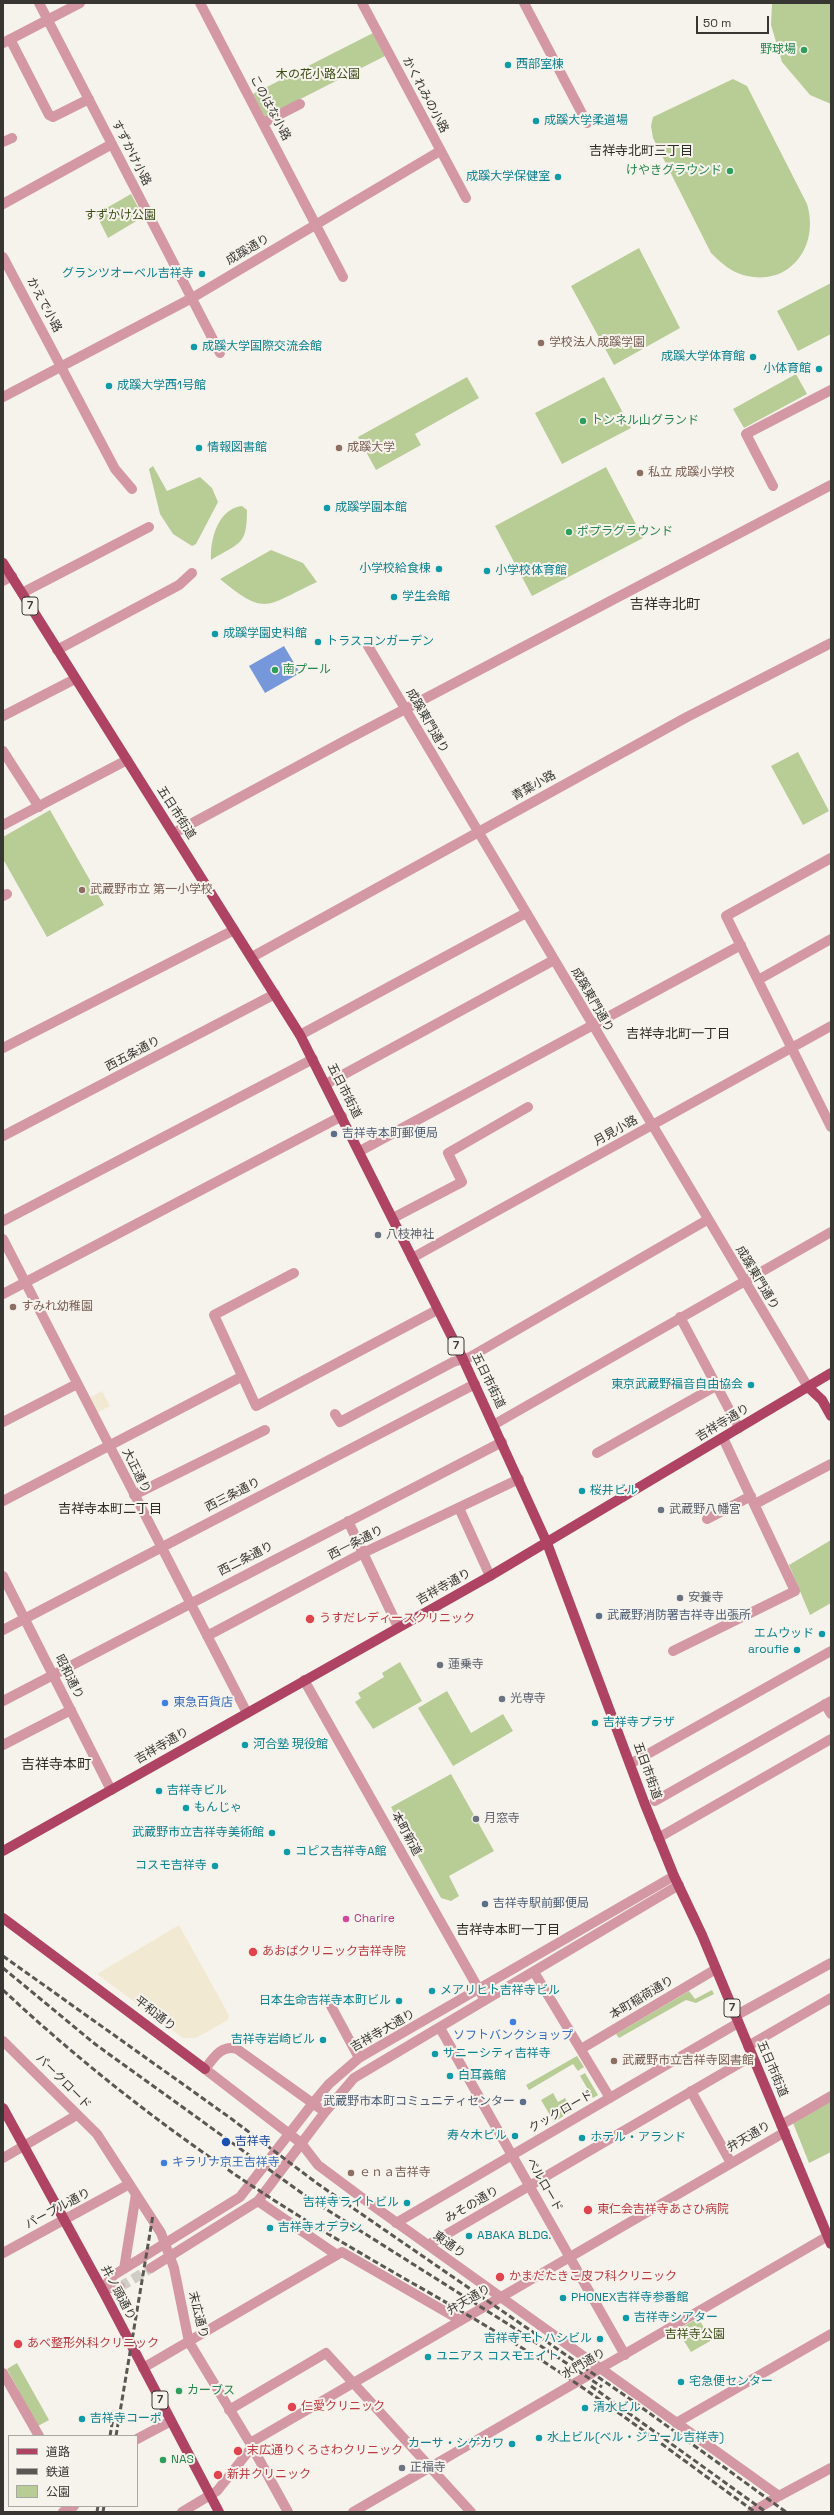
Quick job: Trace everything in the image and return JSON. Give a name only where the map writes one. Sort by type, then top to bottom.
[{"type":"main road","name":"五日市街道","points":[[3,562],[7,578],[22,593],[300,1035],[360,1151],[437,1310],[475,1384],[547,1543],[658,1838],[716,1969],[829,2240]]},
{"type":"main road","name":"吉祥寺通り","points":[[3,1851],[490,1576],[831,1373]]},
{"type":"main road","points":[[808,1387],[822,1400],[831,1416]]},
{"type":"main road","name":"平和通り","points":[[3,1918],[205,2069]]},
{"type":"main road","name":"井ノ頭通り","points":[[3,2108],[102,2289],[219,2512]]},
{"type":"street","name":"すずかけ小路","points":[[39,3],[220,354]]},
{"type":"street","points":[[80,3],[6,41],[49,115],[53,117],[89,99]]},
{"type":"street","name":"このはな小路","points":[[200,3],[343,277]]},
{"type":"street","name":"かくれみの小路","points":[[362,3],[466,198]]},
{"type":"street","points":[[524,3],[587,123]]},
{"type":"street","points":[[263,123],[300,104]]},
{"type":"street","points":[[3,204],[112,144]]},
{"type":"street","name":"成蹊通り","points":[[61,366],[192,298],[440,151]]},
{"type":"street","name":"かえで小路","points":[[3,257],[115,469],[132,489]]},
{"type":"street","points":[[3,397],[61,366]]},
{"type":"street","points":[[772,486],[746,434],[831,390]]},
{"type":"street","points":[[174,834],[406,709],[831,485]]},
{"type":"street","points":[[22,593],[149,527]]},
{"type":"street","points":[[57,650],[179,585],[192,573]]},
{"type":"street","name":"青葉小路","points":[[252,957],[687,717],[831,643]]},
{"type":"street","name":"成蹊東門通り","points":[[368,646],[743,1281],[808,1387]]},
{"type":"street","points":[[3,716],[75,679]]},
{"type":"street","points":[[3,751],[39,807]]},
{"type":"street","points":[[3,825],[127,760]]},
{"type":"street","points":[[831,858],[726,916],[831,1127]]},
{"type":"street","points":[[300,1035],[526,913]]},
{"type":"street","points":[[3,1048],[234,930]]},
{"type":"street","points":[[758,980],[831,939]]},
{"type":"street","points":[[360,1151],[741,945]]},
{"type":"street","points":[[326,1084],[554,960]]},
{"type":"street","name":"西五条通り","points":[[3,1136],[275,994]]},
{"type":"street","name":"月見小路","points":[[412,1258],[831,1026]]},
{"type":"street","points":[[3,1221],[313,1059]]},
{"type":"street","points":[[393,1218],[462,1182],[448,1154],[528,1108]]},
{"type":"street","points":[[3,1294],[342,1116]]},
{"type":"street","points":[[335,1414],[340,1422],[462,1359],[470,1357],[707,1220]]},
{"type":"street","points":[[494,1424],[831,1232]]},
{"type":"street","name":"大正通り","points":[[3,1239],[247,1713]]},
{"type":"street","points":[[294,1273],[214,1315],[241,1377],[256,1406],[437,1310]]},
{"type":"street","points":[[680,1317],[739,1428]]},
{"type":"street","points":[[3,1501],[241,1377]]},
{"type":"street","points":[[3,1422],[77,1384]]},
{"type":"street","name":"西三条通り","points":[[3,1630],[475,1384]]},
{"type":"street","points":[[597,1453],[716,1386]]},
{"type":"street","points":[[134,1495],[265,1430]]},
{"type":"street","points":[[673,1650],[795,1591],[723,1438]]},
{"type":"street","name":"西二条通り","points":[[3,1701],[502,1442]]},
{"type":"street","points":[[707,1519],[753,1500],[831,1464]]},
{"type":"street","name":"西一条通り","points":[[207,1636],[363,1553],[519,1479]]},
{"type":"street","points":[[459,1508],[490,1576]]},
{"type":"street","points":[[348,1521],[398,1627]]},
{"type":"street","name":"昭和通り","points":[[3,1576],[111,1790]]},
{"type":"street","points":[[630,1764],[831,1651]]},
{"type":"street","name":"本町新道","points":[[304,1680],[485,2001]]},
{"type":"street","points":[[656,1801],[828,1703],[831,1714]]},
{"type":"street","points":[[3,1745],[71,1710]]},
{"type":"street","points":[[658,1838],[831,1739]]},
{"type":"street","name":"吉祥寺大通り","points":[[102,2289],[114,2275],[240,2197],[313,2103],[330,2084],[359,2058],[674,1876]]},
{"type":"street","name":"吉祥寺大通り","points":[[151,2268],[258,2200],[325,2112],[354,2078],[679,1885]]},
{"type":"street","name":"クックロード","points":[[396,2223],[610,2098],[831,1963]]},
{"type":"street","name":"本町稲荷通り","points":[[581,2049],[716,1969]]},
{"type":"street","points":[[534,1972],[610,2098]]},
{"type":"street","name":"みその通り","points":[[428,2245],[530,2187],[691,2091],[831,1998]]},
{"type":"street","points":[[331,2006],[359,2058]]},
{"type":"street","name":"ベルロード","points":[[440,2028],[625,2355]]},
{"type":"street","name":"パークロード","points":[[3,2041],[103,2143]]},
{"type":"street","points":[[205,2069],[221,2050],[231,2047],[237,2049],[325,2112]]},
{"type":"street","name":"平和通り","points":[[205,2069],[289,2134]]},
{"type":"street","points":[[691,2091],[731,2163]]},
{"type":"street","name":"弁天通り","points":[[182,2512],[217,2491],[251,2445],[354,2382],[731,2163],[831,2096]]},
{"type":"street","points":[[3,2158],[77,2115]]},
{"type":"street","name":"東通り","points":[[289,2134],[301,2143],[318,2165],[396,2223],[779,2496]]},
{"type":"street","name":"末広通り","points":[[103,2143],[166,2242],[171,2256],[189,2342],[251,2445],[288,2512]]},
{"type":"street","name":"パープル通り","points":[[3,2253],[124,2187]]},
{"type":"street","points":[[124,2269],[136,2194]]},
{"type":"street","points":[[258,2200],[338,2255]]},
{"type":"street","name":"水門通り","points":[[353,2512],[430,2466],[829,2240]]},
{"type":"street","points":[[143,2368],[342,2252],[460,2320]]},
{"type":"street","points":[[102,2289],[120,2287]]},
{"type":"street","points":[[676,2422],[831,2334]]},
{"type":"street","points":[[229,2410],[326,2353],[471,2512]]},
{"type":"street","points":[[3,2373],[38,2435]]},
{"type":"street","points":[[138,2438],[171,2421]]},
{"type":"street","points":[[752,2512],[831,2468]]},
{"type":"street","points":[[63,2512],[72,2507]]},
{"type":"shaded area","points":[[102,1391],[110,1406],[95,1414],[87,1399]]},
{"type":"shaded area","points":[[179,1925],[229,2015],[228,2020],[196,2038],[183,2038],[97,1974]]},
{"type":"green space","name":"野球場","points":[[772,3],[831,3],[831,104],[810,95],[782,62],[771,25]]},
{"type":"green space","name":"木の花小路公園","points":[[373,33],[385,56],[265,117],[253,94]]},
{"type":"green space","name":"けやきグラウンド","points":[[733,79],[747,86],[807,204],[810,220],[809,235],[805,249],[787,270],[774,275],[759,277],[743,275],[730,269],[711,253],[653,138],[651,126],[653,117]]},
{"type":"green space","name":"すずかけ公園","points":[[131,194],[143,217],[108,238],[96,214]]},
{"type":"green space","points":[[639,248],[680,328],[614,365],[571,286]]},
{"type":"green space","points":[[831,283],[831,334],[798,351],[777,311]]},
{"type":"green space","points":[[796,374],[807,394],[744,428],[733,409]]},
{"type":"green space","points":[[467,377],[479,398],[415,434],[421,445],[376,470],[358,437]]},
{"type":"green space","name":"トンネル山グランド","points":[[604,377],[631,428],[562,464],[535,413]]},
{"type":"green space","points":[[153,466],[167,491],[200,477],[212,488],[218,502],[196,544],[192,546],[173,534],[160,514],[149,469]]},
{"type":"green space","name":"ポプラグラウンド","points":[[606,467],[643,538],[532,596],[495,526]]},
{"type":"green space","points":[[242,506],[247,510],[247,522],[243,537],[235,546],[211,560],[214,534],[221,519],[234,508]]},
{"type":"green space","points":[[271,550],[303,563],[317,582],[287,597],[267,604],[258,603],[248,599],[220,579]]},
{"type":"green space","points":[[798,752],[829,811],[803,825],[771,766]]},
{"type":"green space","points":[[50,810],[104,905],[47,937],[3,859],[3,837]]},
{"type":"green space","points":[[831,1540],[831,1603],[810,1615],[789,1565]]},
{"type":"green space","points":[[400,1662],[422,1701],[373,1729],[355,1702],[361,1698],[358,1693],[384,1677],[382,1673]]},
{"type":"green space","points":[[447,1691],[471,1733],[503,1714],[513,1731],[453,1766],[418,1708]]},
{"type":"green space","points":[[451,1774],[494,1851],[449,1876],[459,1896],[451,1901],[441,1898],[391,1807]]},
{"type":"green space","points":[[712,1990],[714,1994],[696,2003],[686,2000],[619,2038],[616,2034],[689,1991],[695,1999]]},
{"type":"green space","points":[[577,2056],[584,2067],[578,2071],[573,2064],[529,2090],[526,2085]]},
{"type":"green space","points":[[585,2073],[598,2095],[593,2098],[580,2076]]},
{"type":"green space","points":[[553,2093],[558,2102],[565,2098],[572,2111],[554,2122],[541,2100]]},
{"type":"green space","points":[[831,2099],[831,2152],[809,2163],[793,2123]]},
{"type":"green space","name":"吉祥寺公園","points":[[698,2318],[712,2340],[691,2352],[677,2330]]},
{"type":"green space","points":[[17,2363],[49,2420],[38,2426],[7,2369]]},
{"type":"water","name":"南プール","points":[[284,646],[300,673],[265,693],[249,666]]},
{"type":"tunnel","points":[[120,2287],[151,2268]]},
{"type":"railway","points":[[3,1956],[229,2117],[318,2184],[627,2397],[786,2512]]},
{"type":"railway","points":[[3,1968],[95,2044],[310,2199],[511,2326],[602,2387]]},
{"type":"railway","points":[[3,1990],[73,2052],[145,2110],[221,2165],[299,2216],[541,2360],[622,2415],[755,2512]]},
{"type":"railway","points":[[116,2435],[153,2215]]},
{"type":"railway","points":[[591,2386],[766,2512]]},
{"type":"railway","points":[[110,2435],[113,2418]]},
{"type":"railway","points":[[97,2512],[98,2507]]},
{"type":"railway","points":[[103,2512],[104,2507]]},
{"type":"place","name":"野球場","points":[[804,50]]},
{"type":"place","name":"西部室棟","points":[[508,65]]},
{"type":"place","name":"成蹊大学柔道場","points":[[536,121]]},
{"type":"place","name":"けやきグラウンド","points":[[730,171]]},
{"type":"place","name":"成蹊大学保健室","points":[[558,177]]},
{"type":"place","name":"グランツオーベル吉祥寺","points":[[202,274]]},
{"type":"place","name":"学校法人成蹊学園","points":[[541,343]]},
{"type":"place","name":"成蹊大学国際交流会館","points":[[194,347]]},
{"type":"place","name":"成蹊大学体育館","points":[[753,357]]},
{"type":"place","name":"小体育館","points":[[819,369]]},
{"type":"place","name":"成蹊大学西1号館","points":[[109,386]]},
{"type":"place","name":"トンネル山グランド","points":[[583,421]]},
{"type":"place","name":"情報図書館","points":[[199,448]]},
{"type":"place","name":"成蹊大学","points":[[339,448]]},
{"type":"place","name":"私立 成蹊小学校","points":[[640,473]]},
{"type":"place","name":"成蹊学園本館","points":[[327,508]]},
{"type":"place","name":"ポプラグラウンド","points":[[569,532]]},
{"type":"place","name":"小学校給食棟","points":[[439,569]]},
{"type":"place","name":"小学校体育館","points":[[487,571]]},
{"type":"place","name":"学生会館","points":[[394,597]]},
{"type":"place","name":"成蹊学園史料館","points":[[215,634]]},
{"type":"place","name":"トラスコンガーデン","points":[[318,642]]},
{"type":"place","name":"南プール","points":[[275,670]]},
{"type":"place","name":"武蔵野市立 第一小学校","points":[[82,890]]},
{"type":"place","name":"吉祥寺本町郵便局","points":[[334,1134]]},
{"type":"place","name":"八枝神社","points":[[378,1235]]},
{"type":"place","name":"すみれ幼稚園","points":[[13,1307]]},
{"type":"place","name":"東京武蔵野福音自由協会","points":[[751,1385]]},
{"type":"place","name":"桜井ビル","points":[[582,1491]]},
{"type":"place","name":"武蔵野八幡宮","points":[[661,1510]]},
{"type":"place","name":"安養寺","points":[[680,1598]]},
{"type":"place","name":"武蔵野消防署吉祥寺出張所","points":[[599,1616]]},
{"type":"place","name":"うすだレディースクリニック","points":[[310,1619]]},
{"type":"place","name":"エムウッド","points":[[822,1634]]},
{"type":"place","name":"aroufie","points":[[797,1650]]},
{"type":"place","name":"蓮乗寺","points":[[440,1665]]},
{"type":"place","name":"光専寺","points":[[502,1699]]},
{"type":"place","name":"東急百貨店","points":[[165,1703]]},
{"type":"place","name":"吉祥寺プラザ","points":[[595,1723]]},
{"type":"place","name":"河合塾 現役館","points":[[245,1745]]},
{"type":"place","name":"吉祥寺ビル","points":[[159,1791]]},
{"type":"place","name":"もんじゃ","points":[[186,1808]]},
{"type":"place","name":"月窓寺","points":[[476,1819]]},
{"type":"place","name":"武蔵野市立吉祥寺美術館","points":[[272,1833]]},
{"type":"place","name":"コピス吉祥寺A館","points":[[287,1852]]},
{"type":"place","name":"コスモ吉祥寺","points":[[215,1866]]},
{"type":"place","name":"吉祥寺駅前郵便局","points":[[485,1904]]},
{"type":"place","name":"Charire","points":[[346,1919]]},
{"type":"place","name":"あおばクリニック吉祥寺院","points":[[253,1952]]},
{"type":"place","name":"メアリヒト吉祥寺ビル","points":[[432,1991]]},
{"type":"place","name":"日本生命吉祥寺本町ビル","points":[[399,2001]]},
{"type":"place","name":"ソフトバンクショップ","points":[[513,2022]]},
{"type":"place","name":"吉祥寺岩崎ビル","points":[[323,2040]]},
{"type":"place","name":"サニーシティ吉祥寺","points":[[435,2054]]},
{"type":"place","name":"武蔵野市立吉祥寺図書館","points":[[614,2061]]},
{"type":"place","name":"白耳義館","points":[[450,2076]]},
{"type":"place","name":"武蔵野市本町コミュニティセンター","points":[[523,2102]]},
{"type":"place","name":"寿々木ビル","points":[[515,2136]]},
{"type":"place","name":"ホテル・アランド","points":[[582,2138]]},
{"type":"place","name":"吉祥寺","points":[[226,2142]]},
{"type":"place","name":"キラリナ京王吉祥寺","points":[[164,2163]]},
{"type":"place","name":"ｅｎａ吉祥寺","points":[[351,2173]]},
{"type":"place","name":"吉祥寺ライトビル","points":[[407,2203]]},
{"type":"place","name":"東仁会吉祥寺あさひ病院","points":[[588,2210]]},
{"type":"place","name":"吉祥寺オデヲン","points":[[270,2228]]},
{"type":"place","name":"ABAKA BLDG.","points":[[469,2236]]},
{"type":"place","name":"かまだたきこ皮フ科クリニック","points":[[500,2277]]},
{"type":"place","name":"PHONEX吉祥寺参番館","points":[[563,2298]]},
{"type":"place","name":"吉祥寺シアター","points":[[626,2318]]},
{"type":"place","name":"吉祥寺モトハシビル","points":[[600,2339]]},
{"type":"place","name":"あべ整形外科クリニック","points":[[18,2344]]},
{"type":"place","name":"ユニアス コスモエイト","points":[[428,2357]]},
{"type":"place","name":"宅急便センター","points":[[681,2382]]},
{"type":"place","name":"カーブス","points":[[179,2391]]},
{"type":"place","name":"仁愛クリニック","points":[[292,2407]]},
{"type":"place","name":"清水ビル","points":[[585,2408]]},
{"type":"place","name":"吉祥寺コーポ","points":[[82,2419]]},
{"type":"place","name":"水上ビル(ベル・ジュール吉祥寺)","points":[[539,2438]]},
{"type":"place","name":"カーサ・シゲカワ","points":[[512,2444]]},
{"type":"place","name":"末広通りくろさわクリニック","points":[[238,2451]]},
{"type":"place","name":"NAS","points":[[163,2460]]},
{"type":"place","name":"正福寺","points":[[402,2468]]},
{"type":"place","name":"新井クリニック","points":[[218,2475]]},
{"type":"district","name":"吉祥寺北町三丁目","points":[[641,151]]},
{"type":"district","name":"吉祥寺北町","points":[[665,605]]},
{"type":"district","name":"吉祥寺北町一丁目","points":[[678,1034]]},
{"type":"district","name":"吉祥寺本町二丁目","points":[[110,1509]]},
{"type":"district","name":"吉祥寺本町","points":[[56,1765]]},
{"type":"district","name":"吉祥寺本町一丁目","points":[[508,1930]]}]
